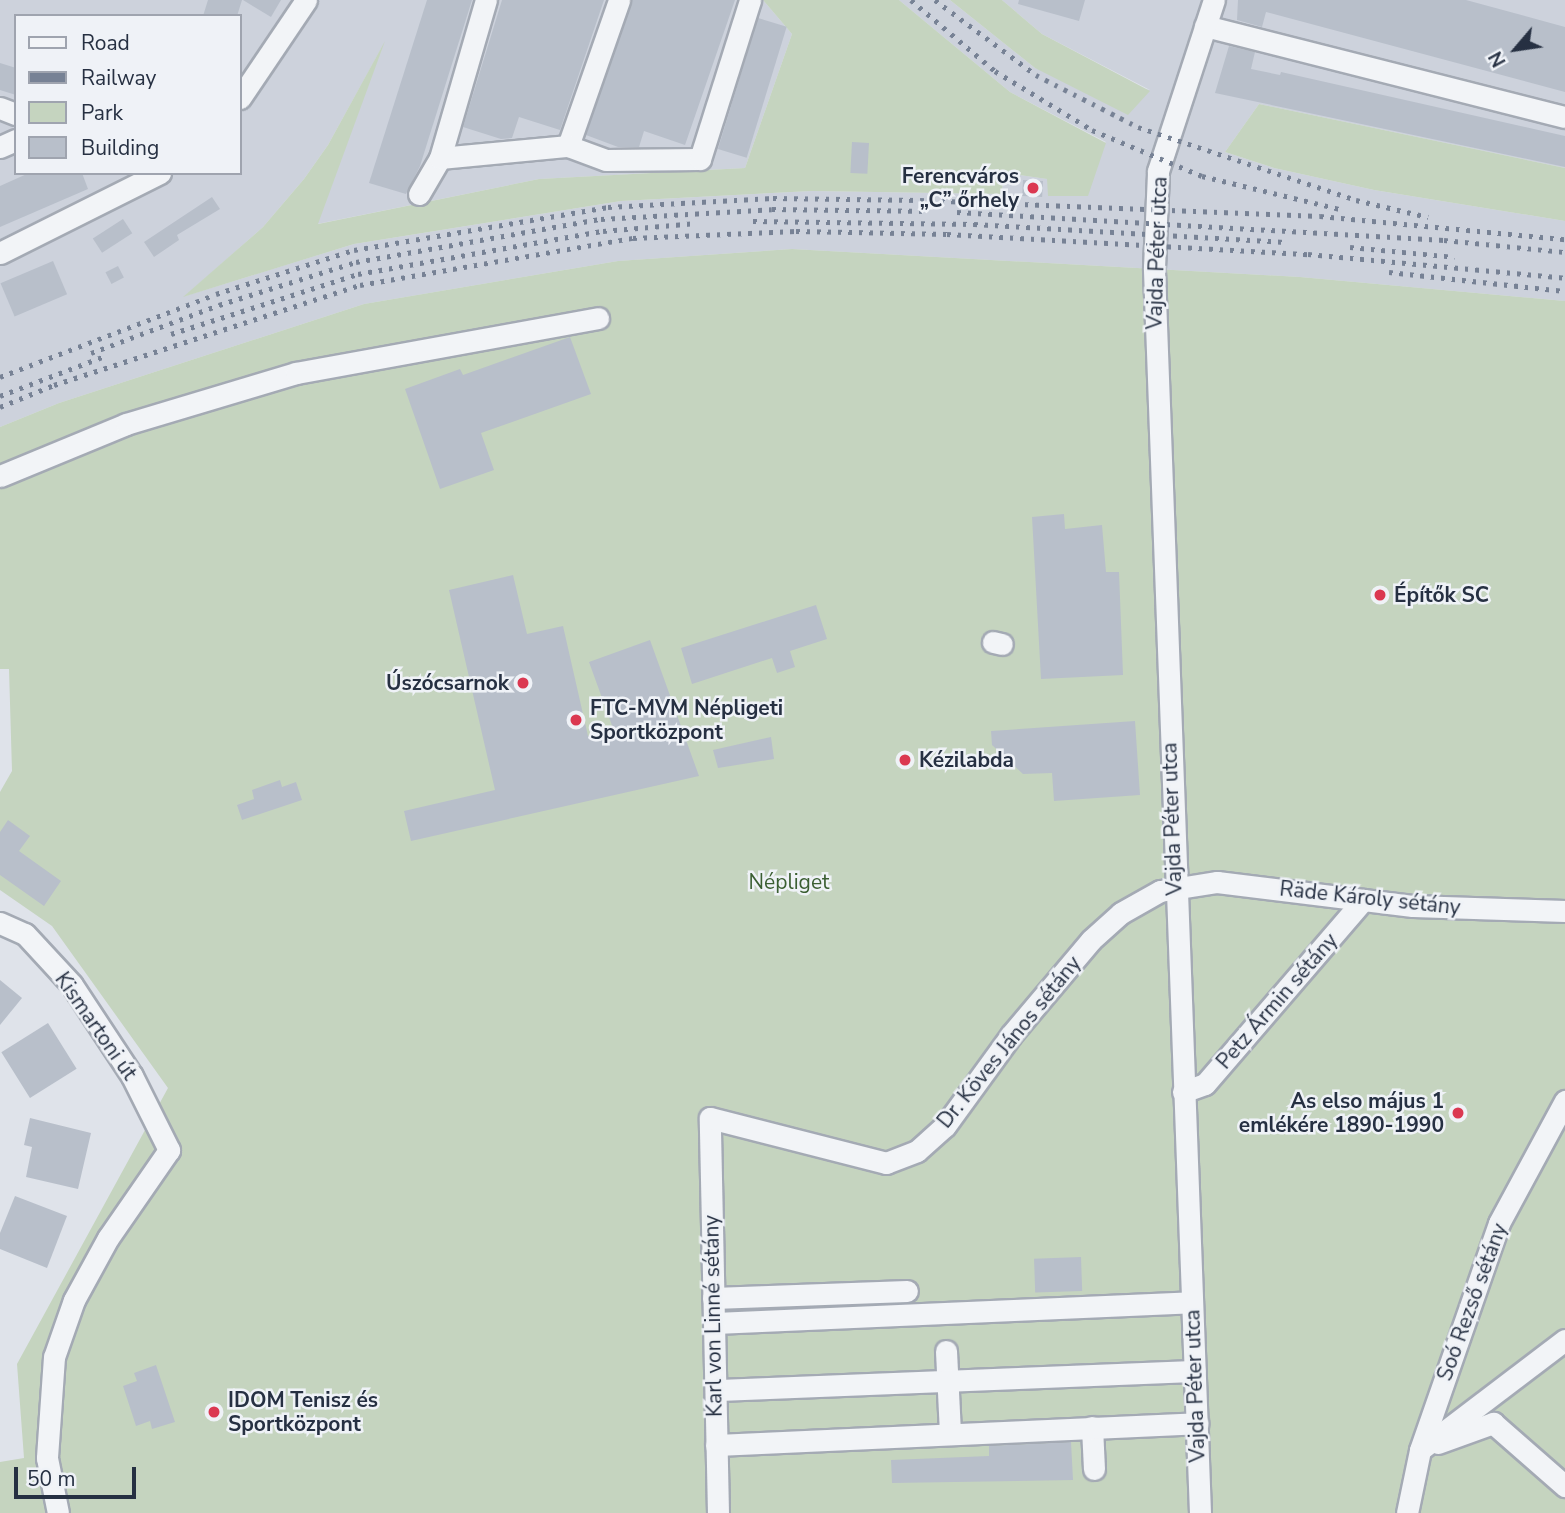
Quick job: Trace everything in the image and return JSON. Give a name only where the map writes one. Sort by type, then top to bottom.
[{"type":"street","points":[[242,95],[306,0]]},
{"type":"street","points":[[419,194],[440,158],[486,0]]},
{"type":"street","points":[[568,146],[619,0]]},
{"type":"street","points":[[440,158],[568,146],[606,160],[700,159],[750,0]]},
{"type":"street","name":"Vajda Péter utca","points":[[1200,1513],[1154,268],[1158,172],[1214,0]]},
{"type":"street","points":[[1205,26],[1565,117]]},
{"type":"street","points":[[0,253],[144,177]]},
{"type":"street","points":[[0,476],[126,424],[296,373],[598,318]]},
{"type":"street","name":"Räde Károly sétány","points":[[1175,889],[1217,882],[1363,900],[1565,911]]},
{"type":"street","name":"Dr. Köves János sétány","points":[[710,1118],[886,1163],[916,1151],[945,1126],[1011,1035],[1105,926],[1142,898],[1175,889]]},
{"type":"street","name":"Petz Ármin sétány","points":[[1183,1092],[1205,1084],[1363,900]]},
{"type":"street","name":"Kismartoni út","points":[[0,923],[25,934],[72,985],[132,1076],[169,1150],[108,1238],[74,1300],[54,1357],[47,1458],[58,1513]]},
{"type":"street","name":"Soó Rezső sétány","points":[[1407,1513],[1420,1450],[1499,1223],[1565,1101]]},
{"type":"street","name":"Karl von Linné sétány","points":[[710,1118],[718,1513]]},
{"type":"street","points":[[713,1298],[907,1290]]},
{"type":"street","points":[[876,1292],[877,1315]]},
{"type":"street","points":[[715,1323],[1192,1302]]},
{"type":"street","points":[[1420,1450],[1565,1340]]},
{"type":"street","points":[[946,1351],[950,1433]]},
{"type":"street","points":[[717,1390],[1195,1371]]},
{"type":"street","points":[[716,1445],[1197,1423]]},
{"type":"street","points":[[1420,1450],[1493,1423],[1565,1486]]},
{"type":"street","points":[[1092,1427],[1094,1469]]},
{"type":"shaded area","points":[[0,0],[763,0],[792,34],[745,168],[539,179],[317,224],[382,47],[328,145],[304,179],[263,227],[185,296],[354,244],[621,201],[812,191],[1001,194],[1005,173],[1048,179],[1048,196],[1106,142],[1010,92],[899,0],[950,0],[1035,68],[1150,90],[1042,34],[1002,0],[1565,0],[1565,168],[1259,104],[1225,152],[1274,168],[1374,190],[1565,221],[1565,301],[1300,277],[792,249],[618,261],[364,304],[59,403],[0,427]]},
{"type":"green space","points":[[763,0],[899,0],[1010,92],[1106,143],[1088,196],[1048,196],[1047,179],[1005,173],[1001,194],[812,191],[621,201],[354,244],[183,297],[263,227],[304,179],[328,145],[385,41],[318,224],[539,179],[745,168],[792,34]]},
{"type":"green space","points":[[950,0],[1002,0],[1042,34],[1150,91],[1128,115],[1035,68]]},
{"type":"green space","points":[[1259,104],[1565,168],[1565,221],[1374,190],[1274,168],[1225,152]]},
{"type":"green space","name":"Népliget","points":[[792,249],[1300,277],[1565,301],[1565,1513],[0,1513],[0,1462],[24,1458],[17,1364],[168,1088],[52,926],[0,890],[0,792],[12,771],[9,669],[0,669],[0,427],[59,403],[364,304],[618,261]]},
{"type":"building","points":[[208,0],[242,0],[238,14],[204,14]]},
{"type":"building","points":[[243,0],[281,0],[271,17]]},
{"type":"building","points":[[427,0],[472,0],[420,166],[406,194],[369,183]]},
{"type":"building","points":[[502,0],[604,0],[560,130],[519,117],[512,138],[501,139],[463,127]]},
{"type":"building","points":[[632,0],[735,0],[685,145],[644,131],[639,147],[618,147],[586,135]]},
{"type":"building","points":[[1019,0],[1085,0],[1079,21],[1018,4]]},
{"type":"building","points":[[1238,0],[1466,0],[1565,27],[1565,92],[1266,12],[1262,27],[1237,20]]},
{"type":"building","points":[[758,18],[787,27],[747,158],[718,149]]},
{"type":"building","points":[[1229,46],[1255,52],[1251,69],[1280,75],[1281,72],[1565,136],[1565,167],[1215,93]]},
{"type":"building","points":[[0,63],[14,67],[14,94],[0,90]]},
{"type":"building","points":[[852,142],[869,143],[867,174],[850,173]]},
{"type":"building","points":[[25,175],[83,175],[88,189],[0,227],[0,186]]},
{"type":"building","name":"Ferencváros „C” őrhely","points":[[1023,180],[1043,181],[1042,197],[1022,196]]},
{"type":"building","points":[[212,197],[220,209],[177,235],[179,240],[154,257],[144,242]]},
{"type":"building","points":[[123,219],[132,233],[102,253],[93,239]]},
{"type":"building","points":[[53,261],[67,294],[15,316],[1,283]]},
{"type":"building","points":[[118,266],[124,278],[111,284],[106,272]]},
{"type":"building","points":[[570,337],[591,394],[481,433],[494,470],[440,489],[405,389],[460,369],[463,375]]},
{"type":"building","points":[[1064,514],[1065,529],[1102,525],[1106,572],[1119,572],[1123,675],[1041,679],[1032,517]]},
{"type":"building","name":"Úszócsarnok","points":[[513,575],[527,634],[563,626],[588,736],[614,731],[589,662],[650,640],[699,776],[411,841],[404,811],[495,790],[449,590]]},
{"type":"building","points":[[816,605],[827,639],[790,651],[795,667],[777,673],[772,658],[692,684],[681,648]]},
{"type":"building","points":[[1135,721],[1140,795],[1054,801],[1052,773],[1023,774],[992,745],[991,731]]},
{"type":"building","points":[[771,737],[774,759],[718,768],[713,750]]},
{"type":"building","points":[[280,780],[282,787],[296,782],[302,800],[242,820],[237,805],[254,799],[252,790]]},
{"type":"building","points":[[8,820],[30,836],[19,851],[61,881],[44,906],[0,875],[0,832]]},
{"type":"building","points":[[0,980],[22,998],[0,1025]]},
{"type":"building","points":[[48,1023],[77,1069],[30,1098],[1,1052]]},
{"type":"building","points":[[30,1118],[91,1133],[78,1189],[26,1177],[32,1147],[24,1145]]},
{"type":"building","points":[[15,1196],[67,1216],[47,1268],[0,1249],[0,1233]]},
{"type":"building","points":[[1081,1257],[1082,1291],[1035,1293],[1034,1259]]},
{"type":"building","points":[[156,1365],[175,1422],[152,1429],[150,1421],[136,1426],[123,1386],[137,1381],[134,1373]]},
{"type":"building","points":[[1071,1442],[1073,1480],[892,1483],[891,1460],[989,1456],[989,1446]]},
{"type":"railway","points":[[911,0],[995,71],[1092,130],[1202,176],[1339,209]]},
{"type":"railway","points":[[935,0],[1036,75],[1138,127],[1356,200],[1428,217]]},
{"type":"railway","points":[[0,377],[216,294],[354,250],[608,207],[773,198],[920,200],[1320,216],[1565,239]]},
{"type":"railway","points":[[91,353],[219,305],[356,262],[601,219],[772,209],[929,211]]},
{"type":"railway","points":[[957,212],[1444,240],[1565,252]]},
{"type":"railway","points":[[753,221],[974,224],[1284,242]]},
{"type":"railway","points":[[171,334],[358,274],[603,231],[697,223]]},
{"type":"railway","points":[[0,407],[54,385],[360,285],[633,238],[796,231],[947,234],[1308,254],[1565,278]]},
{"type":"railway","points":[[1350,247],[1455,257]]},
{"type":"railway","points":[[1389,272],[1565,291]]},
{"type":"railway","points":[[0,396],[105,356]]},
{"type":"place","name":"Ferencváros „C” őrhely","points":[[1033,188]]},
{"type":"place","name":"Építők SC","points":[[1380,595]]},
{"type":"place","name":"Úszócsarnok","points":[[523,683]]},
{"type":"place","name":"FTC-MVM Népligeti Sportközpont","points":[[576,720]]},
{"type":"place","name":"Kézilabda","points":[[905,760]]},
{"type":"place","name":"As elso május 1 emlékére 1890-1990","points":[[1458,1113]]},
{"type":"place","name":"IDOM Tenisz és Sportközpont","points":[[214,1412]]}]
